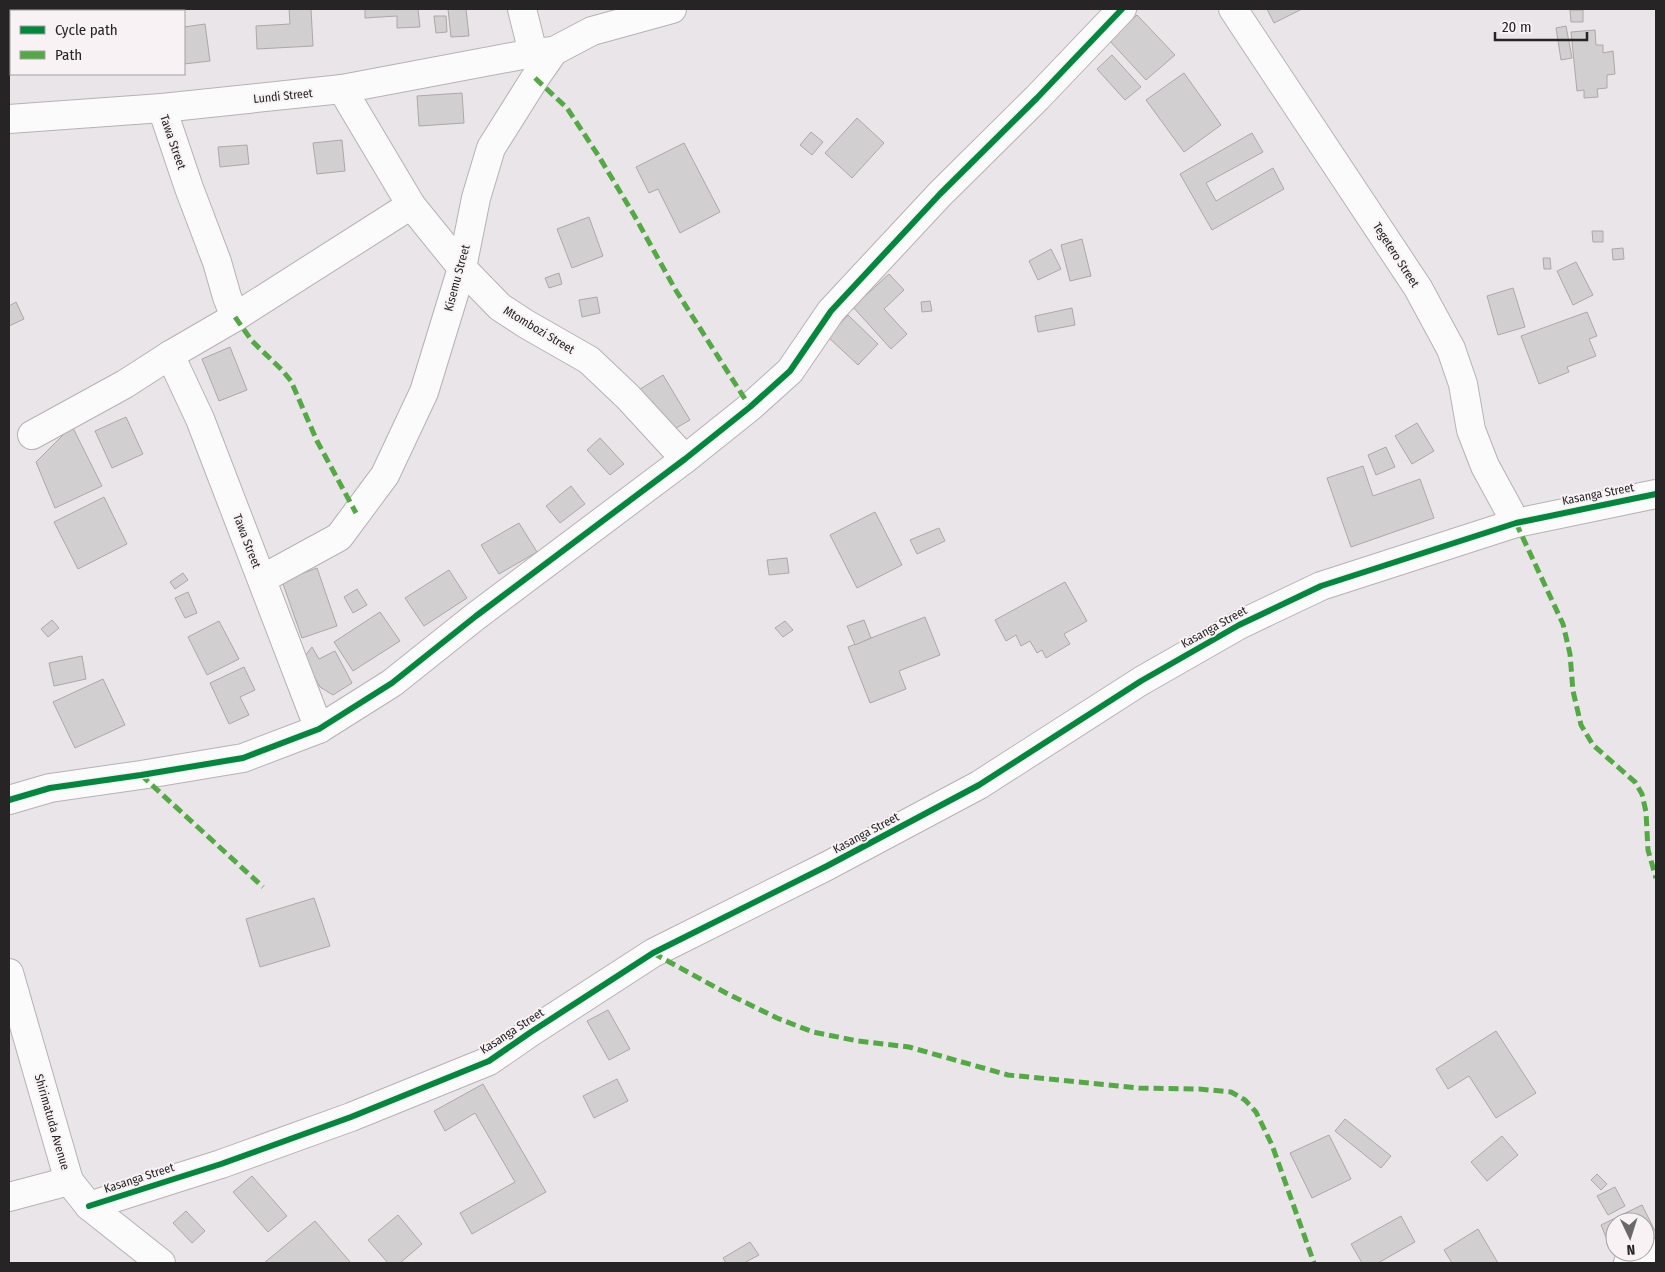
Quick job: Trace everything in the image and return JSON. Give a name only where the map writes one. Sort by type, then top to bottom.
[{"type":"street","points":[[522,9],[543,52]]},
{"type":"street","name":"Kisemu Street","points":[[262,579],[339,536],[385,475],[424,392],[462,268],[476,198],[491,148],[534,78],[543,52],[592,31],[672,9]]},
{"type":"street","points":[[9,800],[50,788],[243,758],[319,730],[392,683],[476,616],[685,459],[750,407],[790,371],[831,310],[940,194],[1037,98],[1122,9]]},
{"type":"street","name":"Tegetero Street","points":[[1233,9],[1418,288],[1451,349],[1462,384],[1471,430],[1485,466],[1516,523]]},
{"type":"street","name":"Lundi Street","points":[[9,119],[162,108],[342,89],[543,52]]},
{"type":"street","name":"Mtombozi Street","points":[[342,89],[411,205],[462,268],[500,307],[589,360],[628,397],[685,459]]},
{"type":"street","name":"Tawa Street","points":[[162,108],[235,317]]},
{"type":"street","points":[[32,435],[125,384],[235,317],[411,205]]},
{"type":"street","name":"Tawa Street","points":[[170,355],[200,418],[319,730]]},
{"type":"street","name":"Kasanga Street","points":[[89,1206],[221,1164],[332,1124],[489,1061],[653,953],[827,866],[979,785],[1141,681],[1239,625],[1321,586],[1516,523],[1656,494]]},
{"type":"street","name":"Shirimatuda Avenue","points":[[9,973],[69,1181],[89,1206],[161,1263]]},
{"type":"street","points":[[9,1197],[69,1181]]},
{"type":"street","points":[[1628,1263],[1656,1253]]},
{"type":"building","points":[[289,9],[311,9],[313,46],[257,49],[256,26],[290,24]]},
{"type":"building","points":[[365,9],[418,9],[420,27],[397,28],[397,16],[365,18]]},
{"type":"building","points":[[448,9],[466,9],[469,36],[451,37]]},
{"type":"building","points":[[1267,9],[1302,9],[1274,23]]},
{"type":"building","points":[[1570,10],[1583,10],[1583,22],[1571,22]]},
{"type":"building","points":[[1137,15],[1175,55],[1146,80],[1109,40]]},
{"type":"building","points":[[434,16],[446,16],[447,32],[436,33]]},
{"type":"building","points":[[205,24],[210,61],[185,64],[185,27]]},
{"type":"building","points":[[1566,26],[1572,58],[1561,60],[1556,28]]},
{"type":"building","points":[[1595,30],[1596,45],[1603,45],[1603,53],[1613,51],[1615,74],[1607,75],[1607,88],[1597,89],[1598,97],[1584,98],[1584,90],[1577,91],[1571,32]]},
{"type":"building","points":[[1112,55],[1141,87],[1125,100],[1097,69]]},
{"type":"building","points":[[1184,73],[1221,125],[1184,152],[1146,100]]},
{"type":"building","points":[[462,93],[464,123],[419,126],[417,96]]},
{"type":"building","points":[[857,118],[884,143],[852,178],[825,153]]},
{"type":"building","points":[[811,132],[823,142],[812,155],[800,145]]},
{"type":"building","points":[[1252,133],[1263,152],[1206,183],[1216,201],[1273,168],[1284,189],[1212,230],[1180,174]]},
{"type":"building","points":[[342,140],[345,171],[317,174],[313,143]]},
{"type":"building","points":[[684,143],[720,212],[680,233],[658,189],[649,193],[636,167]]},
{"type":"building","points":[[247,145],[249,164],[220,167],[218,147]]},
{"type":"building","points":[[589,217],[603,256],[572,268],[557,229]]},
{"type":"building","points":[[1592,231],[1603,231],[1603,242],[1593,242]]},
{"type":"building","points":[[1082,239],[1091,276],[1070,281],[1061,245]]},
{"type":"building","points":[[1623,248],[1624,259],[1613,260],[1612,249]]},
{"type":"building","points":[[1051,249],[1061,269],[1038,280],[1029,261]]},
{"type":"building","points":[[1543,258],[1550,258],[1551,269],[1544,269]]},
{"type":"building","points":[[1576,262],[1593,295],[1573,305],[1557,271]]},
{"type":"building","points":[[559,273],[562,284],[549,288],[545,278]]},
{"type":"building","points":[[889,274],[904,290],[884,309],[907,334],[891,349],[853,307]]},
{"type":"building","points":[[1513,288],[1525,327],[1498,335],[1487,296]]},
{"type":"building","points":[[597,297],[600,313],[582,317],[579,300]]},
{"type":"building","points":[[930,301],[932,311],[922,312],[921,302]]},
{"type":"building","points":[[16,302],[24,319],[9,326],[9,306]]},
{"type":"building","points":[[1072,308],[1075,325],[1038,332],[1035,316]]},
{"type":"building","points":[[1587,312],[1597,336],[1589,339],[1596,356],[1567,367],[1569,372],[1539,384],[1521,336]]},
{"type":"building","points":[[848,315],[878,344],[858,365],[828,337]]},
{"type":"building","points":[[230,347],[247,390],[219,401],[202,359]]},
{"type":"building","points":[[663,375],[690,420],[671,431],[653,402],[646,406],[637,391]]},
{"type":"building","points":[[126,417],[143,454],[112,468],[95,431]]},
{"type":"building","points":[[1417,423],[1434,451],[1412,464],[1395,436]]},
{"type":"building","points":[[72,426],[102,486],[55,508],[36,462]]},
{"type":"building","points":[[600,438],[624,464],[610,475],[587,450]]},
{"type":"building","points":[[1386,447],[1395,467],[1376,475],[1368,455]]},
{"type":"building","points":[[1363,466],[1373,496],[1420,479],[1434,518],[1351,547],[1327,478]]},
{"type":"building","points":[[571,486],[585,504],[560,523],[546,506]]},
{"type":"building","points":[[104,497],[127,544],[78,569],[54,522]]},
{"type":"building","points":[[875,512],[902,565],[857,588],[830,535]]},
{"type":"building","points":[[519,523],[537,552],[499,574],[481,545]]},
{"type":"building","points":[[939,528],[945,541],[917,554],[910,540]]},
{"type":"building","points":[[787,558],[789,573],[769,575],[767,560]]},
{"type":"building","points":[[317,568],[337,626],[302,638],[282,581]]},
{"type":"building","points":[[449,570],[467,598],[424,626],[405,598]]},
{"type":"building","points":[[183,573],[188,580],[175,589],[170,582]]},
{"type":"building","points":[[1065,582],[1087,621],[1064,634],[1070,644],[1046,658],[1042,650],[1037,653],[1030,641],[1021,646],[1016,635],[1006,641],[995,620]]},
{"type":"building","points":[[357,589],[367,605],[353,613],[344,597]]},
{"type":"building","points":[[188,592],[197,613],[185,618],[175,598]]},
{"type":"building","points":[[380,612],[400,641],[353,671],[334,642]]},
{"type":"building","points":[[925,617],[940,655],[899,671],[906,689],[870,703],[848,647]]},
{"type":"building","points":[[52,620],[59,628],[48,637],[41,629]]},
{"type":"building","points":[[864,620],[871,638],[855,645],[847,626]]},
{"type":"building","points":[[219,621],[239,659],[207,675],[188,637]]},
{"type":"building","points":[[785,621],[793,630],[783,637],[775,628]]},
{"type":"building","points":[[312,647],[319,659],[335,651],[352,683],[333,695],[320,687],[305,656]]},
{"type":"building","points":[[82,656],[86,679],[54,686],[49,663]]},
{"type":"building","points":[[244,667],[255,690],[240,697],[249,715],[229,724],[210,683]]},
{"type":"building","points":[[103,679],[125,725],[75,748],[53,702]]},
{"type":"building","points":[[314,898],[330,946],[260,967],[246,919]]},
{"type":"building","points":[[608,1010],[630,1049],[609,1060],[587,1021]]},
{"type":"building","points":[[1496,1031],[1536,1093],[1496,1118],[1469,1076],[1448,1089],[1436,1069]]},
{"type":"building","points":[[617,1079],[628,1101],[594,1118],[583,1096]]},
{"type":"building","points":[[483,1084],[546,1192],[472,1234],[460,1213],[515,1182],[475,1113],[445,1131],[434,1111]]},
{"type":"building","points":[[1345,1119],[1391,1156],[1381,1168],[1335,1131]]},
{"type":"building","points":[[1329,1135],[1351,1179],[1312,1198],[1290,1153]]},
{"type":"building","points":[[1502,1136],[1518,1155],[1487,1181],[1471,1162]]},
{"type":"building","points":[[1597,1174],[1607,1184],[1601,1190],[1591,1180]]},
{"type":"building","points":[[252,1176],[287,1216],[268,1232],[233,1192]]},
{"type":"building","points":[[1615,1187],[1625,1206],[1614,1212],[1606,1212],[1597,1196]]},
{"type":"building","points":[[1642,1205],[1646,1212],[1628,1212]]},
{"type":"building","points":[[186,1211],[205,1231],[192,1243],[173,1223]]},
{"type":"building","points":[[398,1215],[422,1244],[400,1263],[388,1263],[368,1240]]},
{"type":"building","points":[[1401,1216],[1415,1242],[1378,1263],[1362,1263],[1351,1244]]},
{"type":"building","points":[[315,1221],[351,1263],[264,1263]]},
{"type":"building","points":[[1605,1223],[1605,1235],[1601,1225]]},
{"type":"building","points":[[1478,1229],[1498,1263],[1452,1263],[1444,1250]]},
{"type":"building","points":[[750,1242],[759,1255],[744,1263],[726,1263],[723,1258]]},
{"type":"marked path","points":[[535,78],[567,108],[598,155],[675,289],[750,407]]},
{"type":"marked path","points":[[235,317],[252,341],[291,381],[317,441],[356,513]]},
{"type":"marked path","points":[[1516,523],[1563,624],[1570,654],[1573,691],[1581,725],[1593,745],[1635,782],[1642,794],[1646,812],[1648,850],[1656,878]]},
{"type":"marked path","points":[[141,775],[263,887]]},
{"type":"marked path","points":[[653,953],[726,993],[777,1018],[813,1032],[858,1041],[909,1047],[1008,1075],[1139,1088],[1199,1089],[1231,1092],[1245,1100],[1256,1112],[1272,1145],[1314,1263]]},
{"type":"cycle path","points":[[9,800],[50,788],[243,758],[319,729],[392,683],[476,616],[685,459],[750,407],[790,371],[831,311],[940,194],[1037,98],[1122,9]]},
{"type":"cycle path","points":[[89,1206],[221,1164],[351,1117],[489,1061],[653,953],[827,866],[979,785],[1141,681],[1239,625],[1321,586],[1516,523],[1656,494]]}]
